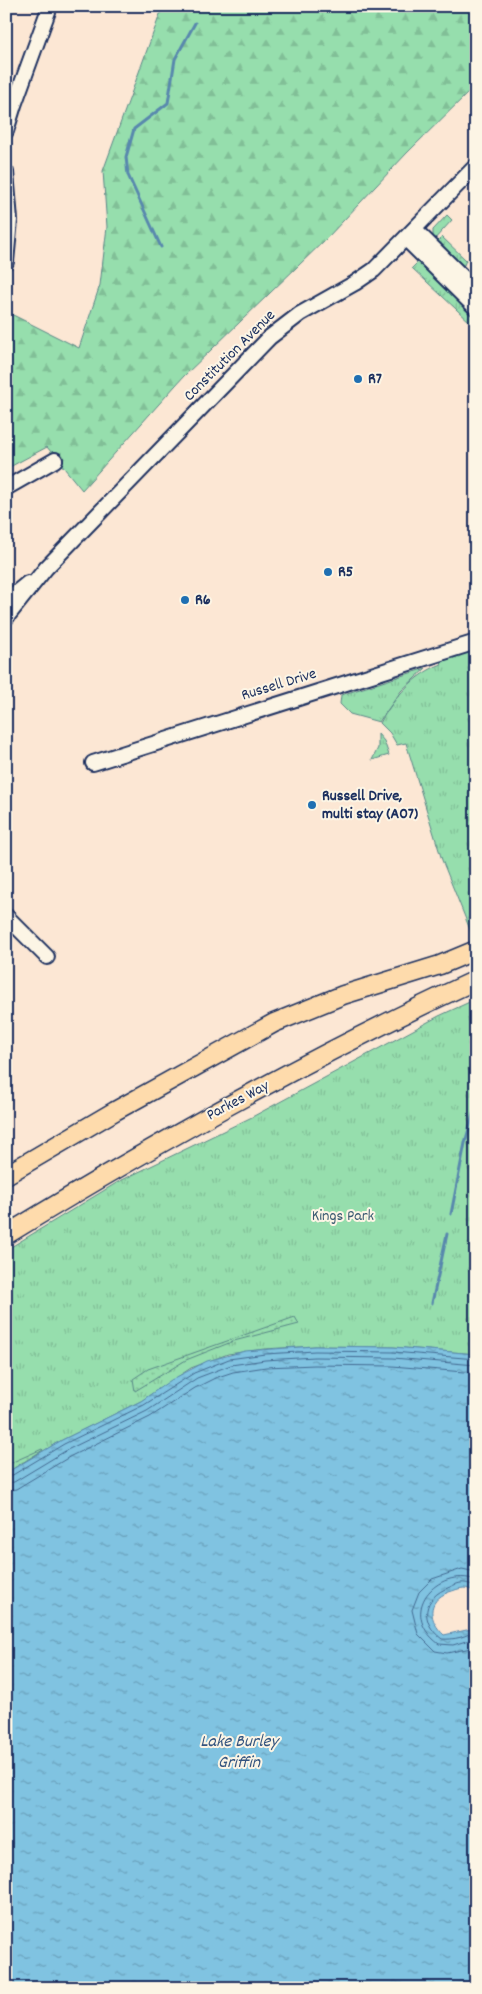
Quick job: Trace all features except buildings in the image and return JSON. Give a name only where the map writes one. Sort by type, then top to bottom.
[{"type":"main road","points":[[6,1175],[123,1106],[274,1023],[343,995],[422,972],[474,950]]},
{"type":"main road","name":"Parkes Way","points":[[6,1235],[102,1176],[248,1095],[373,1030],[476,980]]},
{"type":"street","points":[[6,131],[50,6]]},
{"type":"street","name":"Constitution Avenue","points":[[6,618],[46,568],[270,337],[300,314],[367,276],[476,166]]},
{"type":"street","points":[[6,172],[10,225],[6,262]]},
{"type":"street","points":[[410,234],[457,280],[476,308]]},
{"type":"street","points":[[457,280],[476,290]]},
{"type":"street","points":[[6,488],[55,460]]},
{"type":"street","name":"Constitution Avenue","points":[[6,601],[46,568]]},
{"type":"street","name":"Russell Drive","points":[[93,763],[476,642]]},
{"type":"street","points":[[6,916],[47,957]]},
{"type":"green space","points":[[163,6],[476,6],[476,85],[407,153],[327,238],[184,376],[82,490],[47,447],[6,469],[6,328],[10,320],[9,313],[79,348],[100,285],[107,227],[103,171]]},
{"type":"green space","points":[[447,215],[452,220],[433,241],[433,230]]},
{"type":"green space","points":[[442,237],[466,260],[464,265],[461,266],[435,244]]},
{"type":"green space","points":[[419,261],[476,316],[476,322],[471,323],[412,268]]},
{"type":"green space","points":[[476,650],[476,935],[473,937],[442,860],[406,743],[397,745],[390,733],[380,723],[398,696],[414,680],[442,664],[441,661]]},
{"type":"green space","points":[[426,668],[401,691],[379,722],[350,714],[340,704],[341,695]]},
{"type":"green space","points":[[378,734],[384,741],[389,755],[372,760],[378,748]]},
{"type":"green space","name":"Kings Park","points":[[476,999],[476,1354],[393,1347],[315,1346],[264,1349],[228,1354],[191,1368],[141,1401],[62,1440],[6,1473],[6,1250],[118,1182],[252,1117],[439,1016]]},
{"type":"green space","points":[[295,1317],[299,1324],[234,1341],[186,1360],[135,1391],[133,1379],[148,1369]]},
{"type":"green space","points":[[43,1450],[6,1473],[6,1465]]},
{"type":"water","name":"Lake Burley Griffin","points":[[315,1346],[393,1347],[476,1354],[476,1594],[464,1588],[449,1592],[436,1601],[432,1612],[435,1624],[444,1635],[471,1629],[476,1617],[476,1988],[6,1988],[6,1473],[62,1440],[141,1401],[171,1380],[207,1361],[245,1351]]},
{"type":"waterway","points":[[161,247],[128,175],[126,157],[134,129],[168,103],[175,59],[195,23]]},
{"type":"waterway","points":[[451,1214],[465,1143],[476,1104]]},
{"type":"waterway","points":[[432,1303],[447,1234]]},
{"type":"place","name":"R7","points":[[358,379]]},
{"type":"place","name":"R5","points":[[328,572]]},
{"type":"place","name":"R6","points":[[185,600]]},
{"type":"place","name":"Russell Drive, multi stay (A07)","points":[[312,805]]}]
